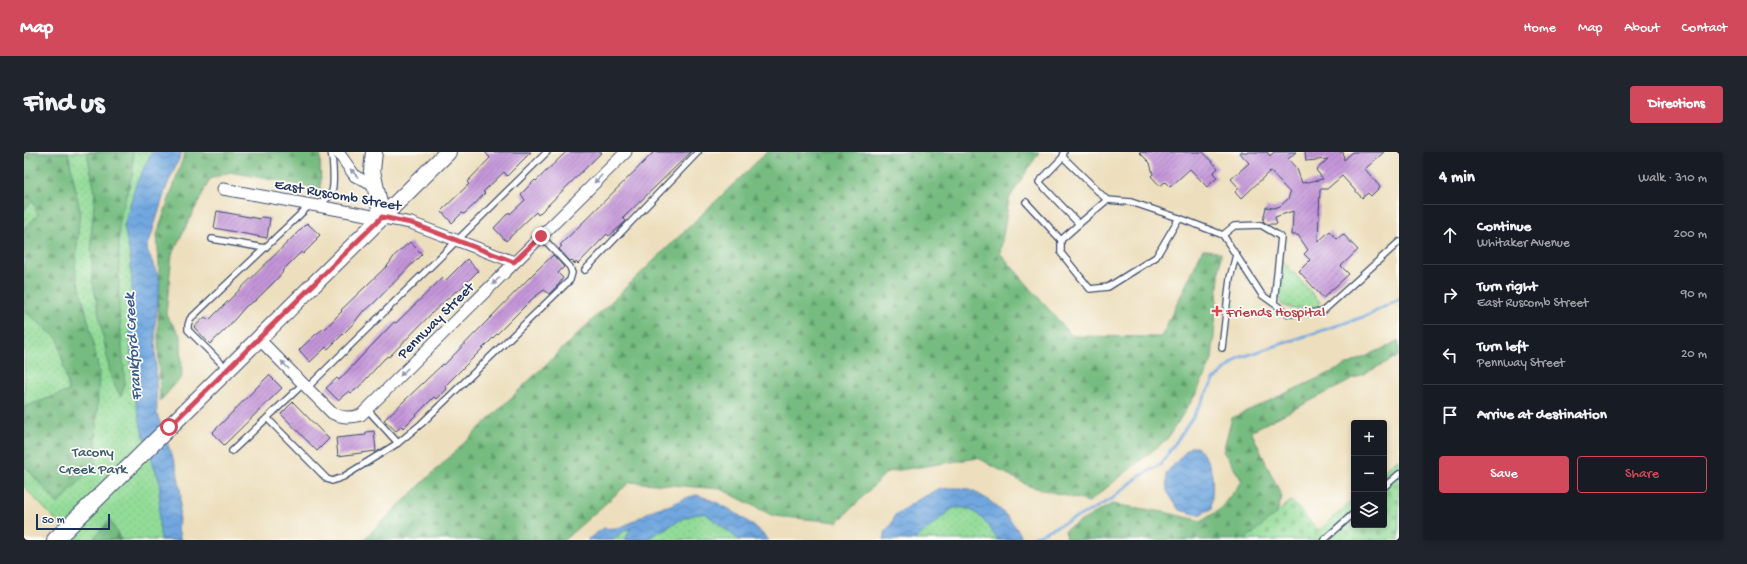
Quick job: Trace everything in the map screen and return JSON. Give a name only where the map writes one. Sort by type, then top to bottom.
[{"type":"main road","points":[[374,152],[372,172],[382,217]]},
{"type":"main road","points":[[57,539],[448,152]]},
{"type":"street","points":[[338,152],[355,176],[376,187]]},
{"type":"street","name":"Pennway Street","points":[[259,339],[332,413],[339,416],[356,417],[361,415],[626,152]]},
{"type":"street","name":"East Ruscomb Street","points":[[223,189],[411,223],[514,262]]},
{"type":"lane","points":[[228,370],[188,330],[190,319],[312,205],[323,202],[331,194],[333,178],[331,152]]},
{"type":"lane","points":[[232,451],[305,386],[458,240],[547,152]]},
{"type":"lane","points":[[585,270],[698,152]]},
{"type":"lane","points":[[1079,224],[1039,182],[1064,155],[1106,200],[1131,202],[1223,235],[1262,295],[1289,314],[1322,312],[1399,242]]},
{"type":"lane","points":[[1061,240],[1106,200]]},
{"type":"lane","points":[[1026,202],[1061,240],[1061,253],[1090,289],[1108,287],[1156,257],[1179,218]]},
{"type":"lane","points":[[1223,235],[1234,226],[1261,225],[1281,237],[1274,303]]},
{"type":"lane","points":[[268,418],[327,478],[332,481],[344,477],[398,443],[421,424],[570,280],[572,274],[570,267],[541,236]]},
{"type":"lane","points":[[212,239],[265,248]]},
{"type":"lane","points":[[1222,348],[1230,278],[1236,254]]},
{"type":"lane","points":[[367,409],[398,443]]},
{"type":"lane","points":[[1387,484],[1399,474]]},
{"type":"lane","points":[[1324,540],[1351,516]]},
{"type":"green space","name":"Tacony Creek Park","points":[[24,152],[169,152],[141,220],[149,385],[179,540],[75,540],[24,487]]},
{"type":"green space","points":[[24,152],[68,152],[80,211],[75,269],[99,371],[95,464],[58,504],[24,465],[24,407],[69,391],[58,339],[24,310],[24,229],[38,215],[33,200],[24,210]]},
{"type":"green space","points":[[87,152],[133,152],[133,172],[119,221],[119,309],[125,383],[121,397],[111,378],[93,283],[91,238],[95,193]]},
{"type":"green space","points":[[185,152],[320,152],[321,189],[230,172],[210,179],[172,254],[166,315],[181,336],[182,377],[160,401],[158,337],[159,264],[157,234]]},
{"type":"green space","points":[[767,152],[1039,152],[1009,199],[1000,253],[1072,336],[1161,337],[1203,249],[1221,253],[1212,360],[1196,394],[1167,439],[1089,502],[1029,486],[978,458],[887,472],[838,522],[773,516],[721,489],[630,482],[564,540],[363,540]]},
{"type":"green space","points":[[1281,259],[1321,303],[1318,306],[1293,309],[1282,305],[1279,298]]},
{"type":"green space","points":[[1399,341],[1399,356],[1251,431],[1282,497],[1268,540],[1066,540],[1065,530],[1112,504],[1164,512],[1202,521],[1219,510],[1242,481],[1223,451],[1232,418]]},
{"type":"green space","points":[[1399,458],[1399,540],[1245,540],[1291,501],[1319,531],[1351,502],[1351,528],[1387,528],[1387,468]]},
{"type":"green space","points":[[966,497],[1015,540],[906,540]]},
{"type":"green space","points":[[699,500],[756,540],[597,540]]},
{"type":"green space","points":[[110,520],[121,540],[92,540]]},
{"type":"water","name":"Frankford Creek","points":[[152,152],[182,152],[166,188],[147,249],[160,281],[155,326],[157,414],[177,470],[181,495],[178,529],[181,540],[161,540],[159,523],[160,483],[142,431],[133,389],[130,328],[132,284],[130,256],[124,226],[136,184]]},
{"type":"water","points":[[1190,447],[1197,447],[1203,454],[1212,475],[1211,509],[1199,515],[1179,510],[1167,491],[1166,473]]},
{"type":"water","points":[[960,488],[975,492],[992,502],[1007,516],[1023,540],[998,540],[979,516],[967,509],[960,508],[952,509],[914,540],[884,540],[886,530],[891,525],[895,515],[916,501],[937,490]]},
{"type":"water","points":[[697,495],[707,498],[736,513],[769,540],[739,540],[705,513],[682,519],[645,540],[625,540],[631,528],[622,532],[613,540],[587,540],[604,528],[618,528],[624,526],[655,509],[668,506],[685,498]]},
{"type":"building","points":[[485,152],[531,152],[507,176],[504,172],[483,192],[485,193],[475,204],[464,214],[462,213],[452,223],[441,211],[469,184],[467,182],[490,158]]},
{"type":"building","points":[[566,152],[602,152],[538,215],[536,212],[506,241],[494,228],[509,212],[510,214],[525,200],[521,194]]},
{"type":"building","points":[[654,152],[691,152],[623,218],[626,221],[621,226],[609,236],[607,234],[578,264],[576,262],[575,264],[571,260],[570,261],[559,249],[562,246],[560,245]]},
{"type":"building","points":[[1139,152],[1203,152],[1218,168],[1213,173],[1217,178],[1207,187],[1190,169],[1170,187],[1165,182],[1160,186],[1151,176],[1153,174],[1150,163]]},
{"type":"building","points":[[1239,152],[1267,152],[1270,156],[1274,152],[1296,152],[1288,159],[1297,169],[1302,183],[1323,179],[1316,170],[1328,159],[1306,161],[1305,152],[1343,152],[1344,160],[1353,152],[1384,152],[1365,169],[1380,187],[1371,196],[1368,193],[1362,198],[1342,176],[1327,189],[1320,189],[1318,242],[1330,231],[1337,239],[1343,234],[1358,250],[1341,266],[1349,274],[1323,298],[1299,271],[1310,260],[1304,254],[1308,250],[1298,235],[1292,235],[1293,211],[1275,217],[1277,224],[1267,224],[1263,221],[1266,207],[1274,208],[1280,206],[1288,199],[1290,193],[1270,171],[1241,199],[1235,192],[1239,188],[1231,179],[1249,163]]},
{"type":"building","points":[[217,211],[260,219],[261,217],[270,218],[267,238],[214,228]]},
{"type":"building","points":[[307,223],[320,235],[316,239],[317,240],[303,254],[302,252],[298,255],[282,271],[283,272],[275,281],[256,300],[246,306],[228,327],[210,344],[194,327],[205,317],[209,320]]},
{"type":"building","points":[[410,242],[422,254],[375,302],[365,311],[364,310],[354,323],[328,349],[326,347],[310,362],[299,350],[315,335],[323,329],[324,330],[342,311],[341,310],[389,264],[395,255]]},
{"type":"building","points":[[553,255],[564,267],[558,273],[563,278],[549,294],[544,290],[532,299],[445,386],[447,389],[437,399],[434,397],[403,428],[402,426],[396,431],[384,420],[443,364],[444,365]]},
{"type":"building","points":[[467,259],[478,271],[457,292],[456,291],[434,311],[389,357],[388,356],[384,359],[358,388],[351,393],[349,391],[338,400],[326,388],[337,378],[339,380],[394,322],[396,323],[443,277],[446,280]]},
{"type":"building","points":[[269,375],[282,388],[224,445],[212,433]]},
{"type":"building","points":[[293,402],[329,439],[317,451],[281,414]]},
{"type":"building","points":[[374,431],[376,451],[338,456],[336,438],[366,435],[366,432]]},
{"type":"waterway","points":[[1028,540],[1092,510],[1113,498],[1137,478],[1161,464],[1193,417],[1214,380],[1239,358],[1369,315],[1399,299]]},
{"type":"place","name":"Friends Hospital","points":[[1217,311]]},
{"type":"route","points":[[169,427],[382,217],[411,223],[514,262],[541,236]]}]
